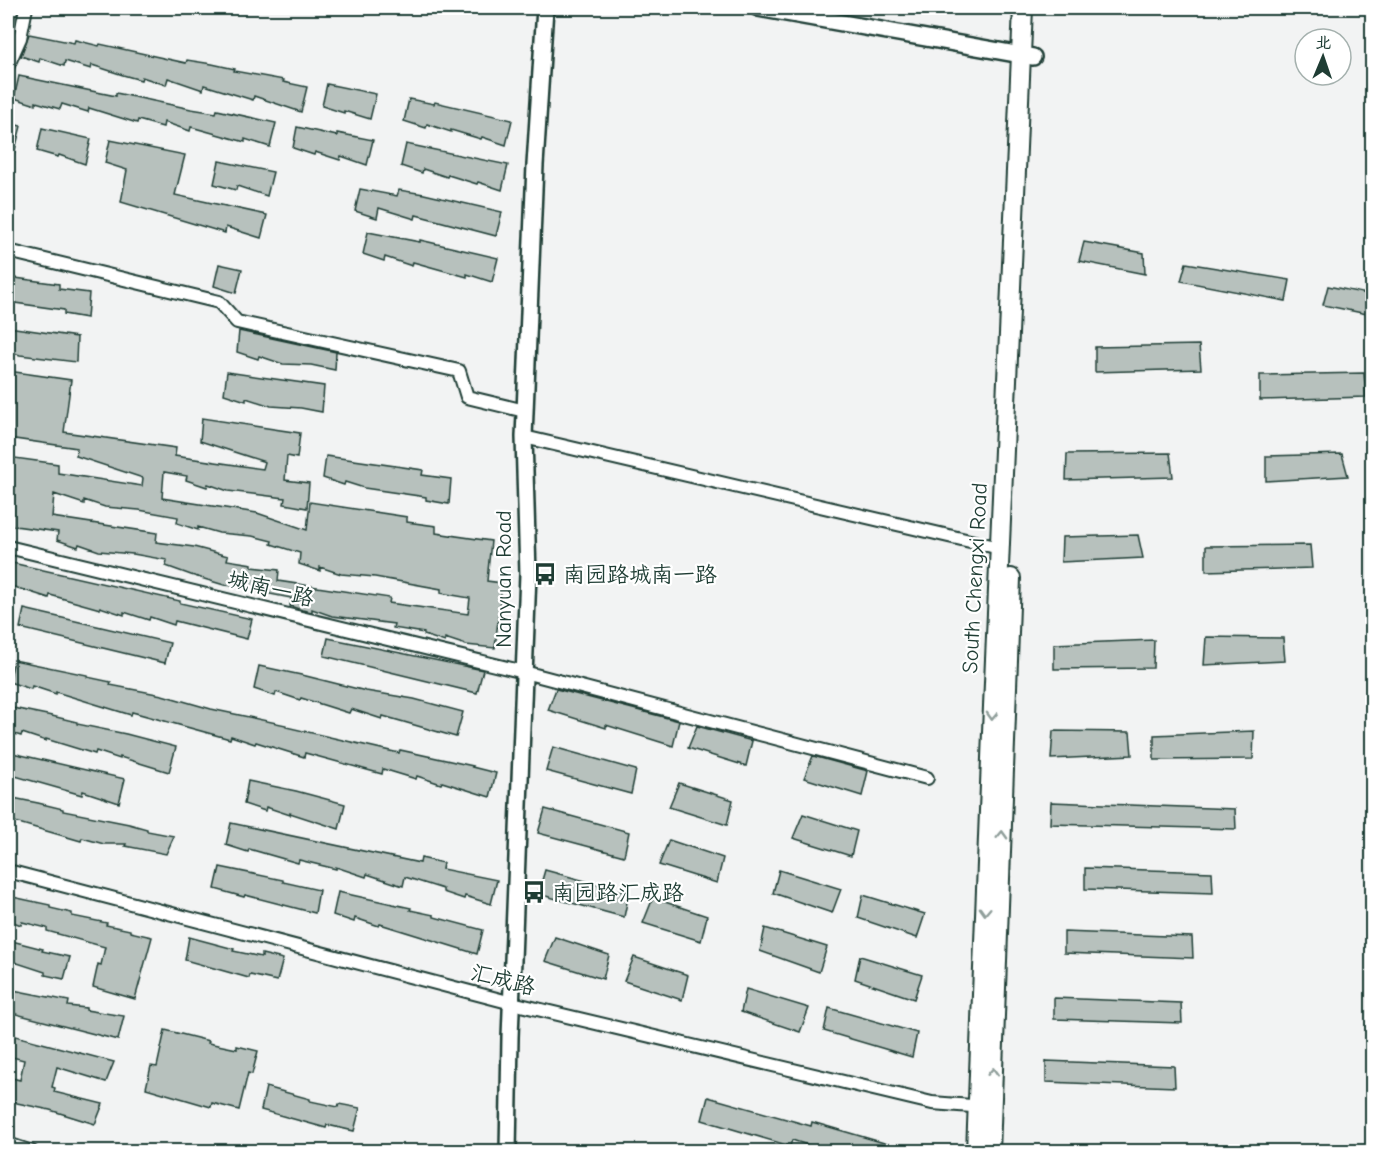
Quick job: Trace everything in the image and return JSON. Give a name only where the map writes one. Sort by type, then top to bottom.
[{"type":"main road","name":"South Chengxi Road","points":[[976,1152],[985,1107],[1012,532],[1027,56],[1023,8]]},
{"type":"main road","name":"South Chengxi Road","points":[[990,1152],[985,1107],[1000,548],[1027,56],[1035,8]]},
{"type":"street","points":[[8,65],[20,38],[26,8]]},
{"type":"street","name":"Nanyuan Road","points":[[508,1152],[528,574],[524,437],[535,165],[545,8]]},
{"type":"street","points":[[758,8],[1027,56]]},
{"type":"street","points":[[8,251],[219,302],[237,322],[459,371],[467,397],[525,411]]},
{"type":"street","points":[[524,437],[1000,548]]},
{"type":"street","name":"城南一路","points":[[8,547],[524,672],[927,778]]},
{"type":"street","name":"汇成路","points":[[8,871],[512,1003],[932,1103],[985,1107]]},
{"type":"street","points":[[8,1144],[32,1152]]},
{"type":"building","points":[[29,34],[74,43],[75,40],[99,46],[100,44],[186,63],[187,60],[212,64],[307,87],[301,112],[254,96],[253,100],[204,85],[203,90],[168,78],[166,85],[92,65],[91,69],[65,61],[64,66],[40,58],[39,62],[21,56]]},
{"type":"building","points":[[19,76],[116,96],[116,93],[216,113],[217,110],[276,123],[270,147],[191,127],[190,131],[164,122],[163,127],[138,120],[137,123],[89,108],[88,112],[62,104],[60,109],[36,102],[36,105],[14,98]]},
{"type":"building","points":[[327,84],[376,94],[370,119],[322,106]]},
{"type":"building","points":[[409,99],[434,104],[435,102],[512,120],[506,145],[427,124],[426,128],[404,121]]},
{"type":"building","points":[[8,123],[21,126],[11,166],[8,165]]},
{"type":"building","points":[[297,127],[337,136],[337,133],[373,140],[367,165],[341,156],[340,160],[293,148]]},
{"type":"building","points":[[42,128],[91,139],[85,164],[59,155],[58,157],[37,151]]},
{"type":"building","points":[[110,140],[185,155],[175,195],[267,215],[261,238],[226,227],[225,233],[121,202],[127,170],[105,163]]},
{"type":"building","points":[[406,144],[508,165],[502,190],[478,182],[477,184],[448,175],[447,177],[423,169],[422,173],[401,166]]},
{"type":"building","points":[[219,161],[273,172],[267,196],[237,186],[236,190],[214,184]]},
{"type":"building","points":[[360,189],[397,196],[399,190],[424,194],[502,212],[496,236],[416,215],[415,219],[379,208],[377,218],[355,211]]},
{"type":"building","points":[[368,232],[420,242],[420,240],[498,258],[492,282],[413,262],[412,266],[385,257],[384,261],[363,254]]},
{"type":"building","points":[[1084,242],[1144,253],[1145,274],[1079,261]]},
{"type":"building","points":[[1186,263],[1290,280],[1286,301],[1181,281]]},
{"type":"building","points":[[219,264],[242,269],[236,293],[214,286]]},
{"type":"building","points":[[8,277],[59,284],[59,289],[89,293],[87,318],[64,314],[64,310],[8,302]]},
{"type":"building","points":[[1328,286],[1372,295],[1372,315],[1323,305]]},
{"type":"building","points":[[8,327],[77,337],[76,362],[20,355],[8,351]]},
{"type":"building","points":[[239,331],[336,352],[335,370],[311,365],[283,364],[237,352]]},
{"type":"building","points":[[1199,345],[1201,369],[1095,372],[1095,347]]},
{"type":"building","points":[[8,371],[71,380],[64,432],[176,448],[175,456],[263,469],[265,462],[200,441],[202,418],[300,433],[297,458],[287,456],[285,480],[309,483],[307,508],[284,504],[285,498],[228,491],[208,484],[207,487],[186,480],[187,476],[164,472],[162,498],[257,513],[307,530],[310,502],[407,517],[407,522],[436,526],[436,533],[491,541],[487,581],[502,583],[495,648],[466,645],[445,638],[445,642],[424,635],[424,633],[393,628],[394,624],[332,616],[312,609],[312,612],[302,610],[290,606],[291,598],[254,591],[254,588],[224,585],[191,575],[166,566],[167,560],[99,551],[79,544],[78,547],[57,540],[58,532],[8,525],[8,457],[58,464],[58,473],[142,486],[143,478],[76,456],[77,448],[8,438]],"holes":[[[54,494],[84,504],[84,500],[105,507],[178,517],[177,523],[198,530],[198,527],[219,533],[252,536],[272,541],[271,544],[300,553],[299,564],[320,571],[320,567],[341,574],[375,577],[441,589],[441,593],[470,598],[468,614],[389,603],[390,598],[278,581],[279,570],[252,567],[252,564],[227,560],[228,556],[194,547],[156,542],[157,533],[52,517]]]},
{"type":"building","points":[[227,372],[324,386],[322,412],[271,406],[224,394]]},
{"type":"building","points":[[1364,373],[1366,397],[1260,400],[1260,375]]},
{"type":"building","points":[[1170,453],[1173,477],[1066,480],[1067,454]]},
{"type":"building","points":[[1342,454],[1348,476],[1266,481],[1266,456]]},
{"type":"building","points":[[326,456],[423,470],[422,475],[451,479],[449,504],[426,500],[426,497],[364,488],[345,482],[344,485],[323,478]]},
{"type":"building","points":[[1138,535],[1143,558],[1061,562],[1062,537]]},
{"type":"building","points":[[1310,545],[1312,568],[1206,571],[1206,546]]},
{"type":"building","points":[[8,562],[252,619],[247,639],[175,621],[174,625],[150,617],[149,620],[124,612],[124,615],[50,595],[49,598],[8,585]]},
{"type":"building","points":[[24,609],[170,643],[165,663],[20,628]]},
{"type":"building","points":[[1206,637],[1283,638],[1285,661],[1204,665]]},
{"type":"building","points":[[328,638],[483,670],[477,693],[324,656]]},
{"type":"building","points":[[1154,640],[1153,668],[1054,669],[1054,644]]},
{"type":"building","points":[[14,660],[87,675],[87,677],[111,682],[110,685],[162,695],[211,709],[286,725],[286,727],[399,753],[400,750],[473,766],[496,773],[490,797],[417,776],[416,779],[383,769],[382,774],[305,753],[304,757],[256,742],[255,744],[231,736],[230,739],[132,712],[131,715],[32,686],[31,689],[9,682]]},
{"type":"building","points":[[259,666],[366,691],[414,699],[463,712],[456,737],[383,716],[382,719],[351,709],[349,713],[301,698],[300,700],[276,692],[275,696],[254,689]]},
{"type":"building","points":[[556,689],[679,721],[673,746],[548,710]]},
{"type":"building","points":[[8,707],[176,747],[169,772],[96,751],[95,754],[46,739],[46,741],[22,733],[21,736],[8,732]]},
{"type":"building","points":[[697,726],[752,741],[746,766],[688,748]]},
{"type":"building","points":[[1053,731],[1130,732],[1132,755],[1051,759]]},
{"type":"building","points":[[1254,731],[1253,759],[1154,760],[1154,735]]},
{"type":"building","points":[[553,747],[636,770],[631,794],[546,771]]},
{"type":"building","points":[[8,752],[125,779],[119,803],[83,791],[82,795],[8,774]]},
{"type":"building","points":[[813,756],[868,771],[862,796],[804,778]]},
{"type":"building","points":[[248,781],[345,804],[339,829],[290,813],[290,815],[266,807],[265,811],[244,804]]},
{"type":"building","points":[[679,783],[733,800],[727,825],[669,807]]},
{"type":"building","points":[[8,797],[174,836],[166,854],[125,846],[126,844],[104,844],[82,838],[81,841],[8,820]]},
{"type":"building","points":[[1051,802],[1235,809],[1236,829],[1050,824]]},
{"type":"building","points":[[545,809],[629,832],[624,856],[538,833]]},
{"type":"building","points":[[803,814],[857,831],[851,856],[793,838]]},
{"type":"building","points":[[231,823],[420,863],[421,858],[443,863],[442,869],[497,880],[491,904],[465,896],[464,899],[443,892],[443,889],[405,877],[403,886],[336,867],[336,869],[299,860],[298,863],[249,849],[248,852],[226,845]]},
{"type":"building","points":[[669,840],[723,858],[717,883],[659,865]]},
{"type":"building","points":[[220,867],[319,890],[315,913],[215,889]]},
{"type":"building","points":[[1085,868],[1212,872],[1213,893],[1085,889]]},
{"type":"building","points":[[545,870],[629,893],[624,917],[538,894]]},
{"type":"building","points":[[779,870],[841,889],[832,913],[773,893]]},
{"type":"building","points":[[338,892],[411,908],[410,910],[483,930],[477,954],[380,924],[379,926],[355,918],[354,922],[333,915]]},
{"type":"building","points":[[863,895],[925,914],[917,938],[858,918]]},
{"type":"building","points":[[8,896],[50,905],[50,908],[72,913],[72,916],[107,923],[106,925],[152,937],[135,999],[93,987],[98,964],[101,965],[105,947],[47,931],[47,928],[22,922],[21,925],[8,920]]},
{"type":"building","points":[[653,898],[707,916],[701,941],[643,923]]},
{"type":"building","points":[[765,928],[827,947],[819,972],[760,951]]},
{"type":"building","points":[[1064,932],[1192,937],[1193,958],[1064,953]]},
{"type":"building","points":[[189,937],[234,949],[233,951],[283,959],[277,981],[250,975],[249,978],[185,960]]},
{"type":"building","points":[[555,937],[609,955],[603,979],[545,961]]},
{"type":"building","points":[[8,940],[70,957],[64,979],[45,975],[45,972],[8,960]]},
{"type":"building","points":[[860,956],[922,975],[914,999],[855,979]]},
{"type":"building","points":[[634,957],[688,975],[682,1000],[624,981]]},
{"type":"building","points":[[8,989],[69,1001],[68,1006],[124,1016],[118,1040],[8,1012]]},
{"type":"building","points":[[746,989],[809,1008],[800,1032],[741,1012]]},
{"type":"building","points":[[1054,998],[1181,1003],[1182,1023],[1054,1019]]},
{"type":"building","points":[[829,1008],[917,1033],[912,1057],[824,1031]]},
{"type":"building","points":[[165,1030],[209,1041],[208,1043],[258,1051],[252,1074],[248,1073],[239,1110],[212,1103],[211,1107],[146,1088],[151,1066],[157,1067]]},
{"type":"building","points":[[8,1034],[114,1062],[106,1082],[57,1067],[52,1087],[55,1088],[54,1092],[103,1104],[95,1124],[8,1099],[8,1077],[20,1080],[24,1060],[8,1056]]},
{"type":"building","points":[[1046,1061],[1174,1066],[1175,1087],[1046,1082]]},
{"type":"building","points":[[266,1087],[310,1099],[310,1101],[338,1107],[339,1104],[360,1108],[354,1131],[327,1125],[326,1128],[261,1110]]},
{"type":"building","points":[[708,1097],[811,1126],[812,1122],[905,1149],[904,1152],[829,1152],[792,1140],[790,1146],[702,1120]]},
{"type":"place","name":"南园路城南一路","points":[[545,574]]},
{"type":"place","name":"南园路汇成路","points":[[534,892]]}]
